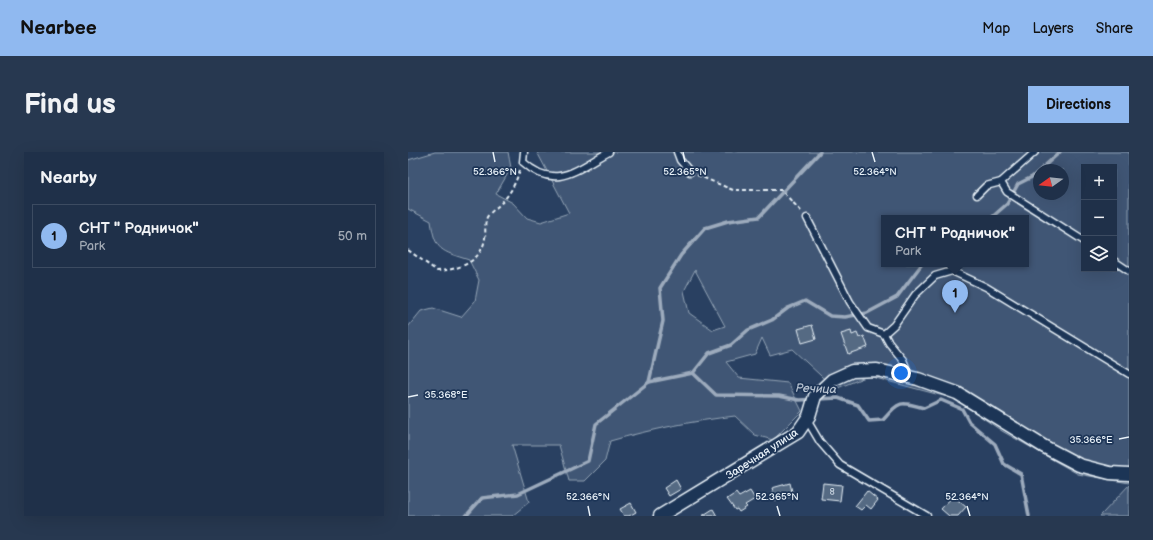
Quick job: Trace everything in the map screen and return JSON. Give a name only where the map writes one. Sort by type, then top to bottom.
[{"type":"street","points":[[807,420],[815,396],[832,380],[852,371],[877,370],[910,377],[957,393],[1043,446],[1079,465],[1110,473],[1129,474]]},
{"type":"street","name":"Заречная улица","points":[[660,516],[798,432],[807,420]]},
{"type":"lane","points":[[524,152],[523,162],[531,170],[556,178],[582,168],[609,152]]},
{"type":"lane","points":[[677,152],[680,160],[690,172]]},
{"type":"lane","points":[[977,195],[986,186],[1001,182],[1035,152]]},
{"type":"lane","points":[[1001,182],[1007,192],[1081,239]]},
{"type":"lane","points":[[807,218],[850,302],[868,328],[884,334],[888,342],[903,360],[910,377]]},
{"type":"lane","points":[[1117,263],[1129,271]]},
{"type":"lane","points":[[884,334],[894,325],[915,295],[935,276],[952,271],[986,286],[1129,374]]},
{"type":"lane","name":"Заречная улица","points":[[807,420],[820,442],[840,466],[927,516]]},
{"type":"path","points":[[408,250],[437,271],[449,270],[476,259],[483,249],[485,236],[484,225],[488,216],[505,199],[513,188],[523,162]]},
{"type":"path","points":[[690,172],[733,190],[781,190],[807,218]]},
{"type":"shaded area","points":[[435,152],[508,152],[511,168],[496,194],[513,203],[527,218],[541,222],[569,213],[537,152],[1129,152],[1129,483],[1078,474],[1002,431],[955,399],[868,376],[835,389],[792,349],[770,355],[762,338],[755,354],[726,362],[739,378],[788,383],[802,411],[773,440],[755,435],[735,416],[657,429],[610,441],[605,461],[585,481],[569,481],[559,445],[512,445],[529,502],[512,516],[408,516],[408,327],[421,311],[433,308],[461,317],[475,301],[479,280],[469,260],[446,252],[437,244],[431,221],[408,209],[408,160]],"holes":[[[695,270],[725,326],[713,330],[689,313],[684,291]]]},
{"type":"shaded area","points":[[1129,485],[1129,516],[1100,516],[1103,513]]},
{"type":"building","points":[[812,325],[816,339],[802,343],[798,329]]},
{"type":"building","points":[[851,331],[852,335],[857,333],[859,338],[864,336],[868,347],[848,354],[841,334]]},
{"type":"building","points":[[676,480],[681,489],[669,496],[664,488]]},
{"type":"building","points":[[790,483],[793,496],[776,501],[772,488]]},
{"type":"building","points":[[823,483],[842,485],[840,501],[821,499]]},
{"type":"building","points":[[750,491],[755,499],[745,505],[747,507],[739,512],[737,509],[735,510],[727,499],[736,493],[739,497]]},
{"type":"building","points":[[867,491],[878,500],[871,509],[866,505],[861,510],[855,506]]},
{"type":"building","points":[[953,496],[966,507],[958,516],[949,516],[941,509]]},
{"type":"building","points":[[631,503],[636,512],[629,516],[624,516],[620,509]]},
{"type":"building","points":[[713,509],[717,516],[702,516]]},
{"type":"waterway","points":[[649,382],[663,321],[660,288],[681,255],[705,228],[728,221],[759,217],[820,152]]},
{"type":"waterway","name":"Речица","points":[[1047,164],[1060,152]]},
{"type":"waterway","name":"Речица","points":[[994,215],[1007,204],[1018,184],[1033,176]]},
{"type":"waterway","name":"Речица","points":[[466,516],[482,498],[518,494],[588,461],[596,424],[649,382],[693,373],[709,353],[731,345],[748,330],[772,320],[788,308],[805,301],[830,316],[845,317],[867,313],[897,297],[920,267]]},
{"type":"waterway","name":"Речица","points":[[693,373],[716,395],[779,396],[799,400],[838,398],[858,405],[869,421],[883,420],[900,404],[909,404],[924,408],[941,400],[962,409],[969,422],[995,444],[1004,464],[1021,474],[1029,516]]},
{"type":"place","name":"СНТ \" Родничок\"","points":[[955,313]]}]
